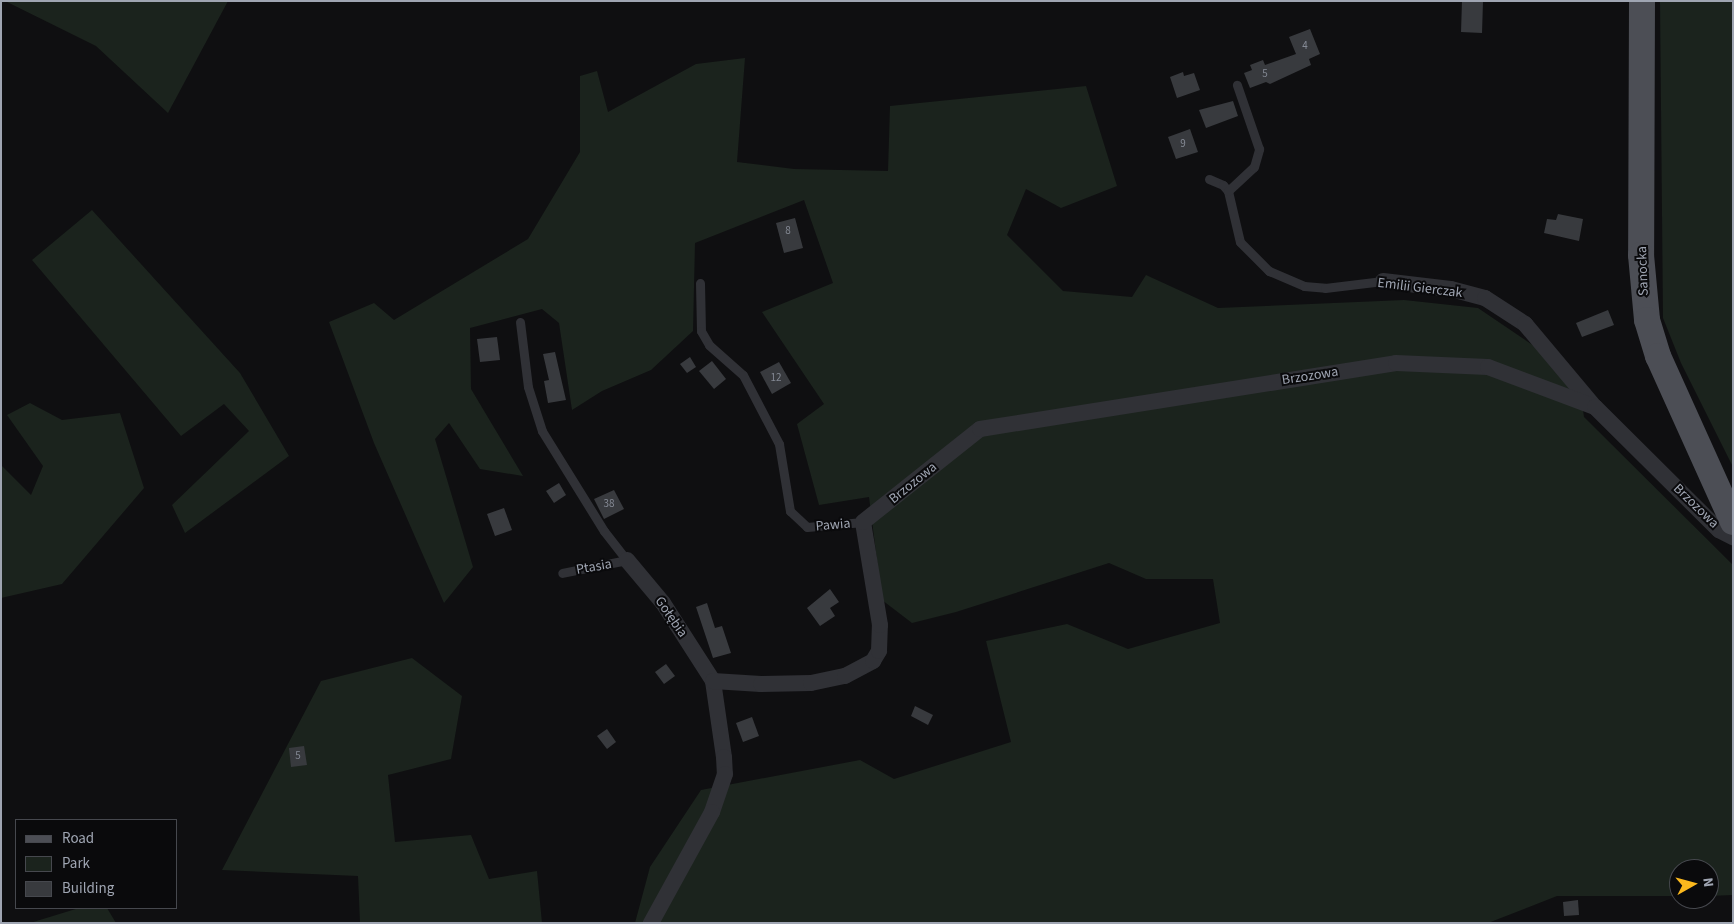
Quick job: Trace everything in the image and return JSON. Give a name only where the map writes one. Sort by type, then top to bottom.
[{"type":"main road","name":"Sanocka","points":[[1642,1],[1641,255],[1647,320],[1658,356],[1733,522]]},
{"type":"street","name":"Emilii Gierczak","points":[[1383,281],[1451,289],[1485,298],[1525,324],[1595,407]]},
{"type":"street","name":"Brzozowa","points":[[863,522],[980,429],[1386,364],[1488,367],[1595,407],[1720,530],[1733,537]]},
{"type":"street","name":"Pawia","points":[[713,681],[761,684],[811,682],[845,676],[873,661],[879,651],[880,624],[863,522]]},
{"type":"street","name":"Gołębia","points":[[627,560],[663,603],[713,681],[724,756],[725,774],[721,792],[651,923]]},
{"type":"lane","points":[[1209,179],[1223,184],[1228,191],[1254,167],[1259,149],[1237,85]]},
{"type":"lane","name":"Emilii Gierczak","points":[[1228,191],[1240,242],[1269,271],[1304,286],[1325,288],[1383,281]]},
{"type":"lane","name":"Pawia","points":[[700,283],[701,331],[709,345],[743,375],[779,444],[790,511],[807,528],[863,522]]},
{"type":"lane","name":"Gołębia","points":[[520,322],[528,386],[542,431],[600,524],[627,560]]},
{"type":"lane","name":"Ptasia","points":[[562,573],[627,560]]},
{"type":"green space","points":[[5,1],[228,1],[168,113],[96,46]]},
{"type":"green space","points":[[1660,1],[1733,1],[1733,467],[1681,363],[1663,318]]},
{"type":"green space","points":[[745,58],[737,162],[794,169],[888,171],[890,106],[1086,86],[1117,186],[1061,208],[1026,189],[1007,235],[1063,291],[1132,297],[1146,275],[1218,308],[1404,300],[1478,308],[1543,352],[1581,396],[1584,417],[1733,565],[1733,895],[1719,896],[1719,859],[1669,859],[1669,896],[1557,896],[1488,923],[635,923],[650,867],[701,790],[860,760],[894,779],[1011,742],[986,641],[1067,624],[1128,649],[1220,623],[1213,579],[1146,579],[1109,563],[956,612],[912,623],[882,600],[869,497],[819,505],[797,424],[824,404],[762,312],[833,283],[804,200],[695,243],[693,331],[651,370],[602,391],[572,410],[559,323],[542,309],[470,328],[471,389],[523,476],[480,469],[449,423],[435,439],[473,567],[444,603],[374,443],[329,322],[374,303],[394,320],[528,239],[580,152],[580,76],[597,71],[608,112],[696,64]]},
{"type":"green space","points":[[92,210],[240,373],[289,456],[185,533],[172,505],[249,431],[224,404],[181,436],[32,260]]},
{"type":"green space","points":[[30,403],[62,420],[120,413],[144,488],[62,584],[1,598],[1,465],[31,495],[43,466],[7,415]]},
{"type":"green space","points":[[412,658],[462,696],[451,759],[388,775],[395,842],[471,835],[489,879],[537,871],[542,923],[360,923],[358,876],[222,870],[321,681]]},
{"type":"green space","points":[[76,909],[108,909],[116,923],[30,923]]},
{"type":"building","points":[[1462,1],[1483,2],[1482,33],[1461,32]]},
{"type":"building","points":[[1310,29],[1320,54],[1309,59],[1311,65],[1270,84],[1266,82],[1250,88],[1244,73],[1252,70],[1250,65],[1263,60],[1265,65],[1296,54],[1289,37]]},
{"type":"building","points":[[1183,72],[1184,76],[1194,73],[1200,90],[1177,98],[1170,77]]},
{"type":"building","points":[[1233,101],[1238,116],[1206,128],[1199,110]]},
{"type":"building","points":[[1190,129],[1198,152],[1176,159],[1168,137]]},
{"type":"building","points":[[1558,214],[1583,219],[1579,241],[1544,233],[1547,219],[1556,220]]},
{"type":"building","points":[[795,218],[803,248],[784,253],[776,223]]},
{"type":"building","points":[[1608,310],[1614,325],[1582,337],[1576,323]]},
{"type":"building","points":[[497,337],[500,360],[480,362],[477,339]]},
{"type":"building","points":[[555,352],[566,400],[548,403],[544,381],[549,380],[543,354]]},
{"type":"building","points":[[690,357],[696,367],[687,373],[680,364]]},
{"type":"building","points":[[712,361],[726,379],[714,389],[699,371]]},
{"type":"building","points":[[779,362],[791,383],[772,394],[760,372]]},
{"type":"building","points":[[559,483],[566,495],[554,503],[546,491]]},
{"type":"building","points":[[614,490],[624,509],[604,519],[594,499]]},
{"type":"building","points":[[504,508],[512,530],[495,536],[487,514]]},
{"type":"building","points":[[830,589],[839,602],[830,608],[835,616],[820,626],[807,608]]},
{"type":"building","points":[[707,603],[715,628],[722,626],[731,653],[713,658],[696,607]]},
{"type":"building","points":[[666,664],[675,676],[664,684],[655,672]]},
{"type":"building","points":[[915,706],[933,715],[928,725],[911,716]]},
{"type":"building","points":[[752,717],[759,736],[743,742],[736,723]]},
{"type":"building","points":[[607,729],[616,742],[607,749],[597,736]]},
{"type":"building","points":[[304,746],[307,765],[291,767],[289,748]]},
{"type":"building","points":[[1578,900],[1579,915],[1564,916],[1563,902]]}]
